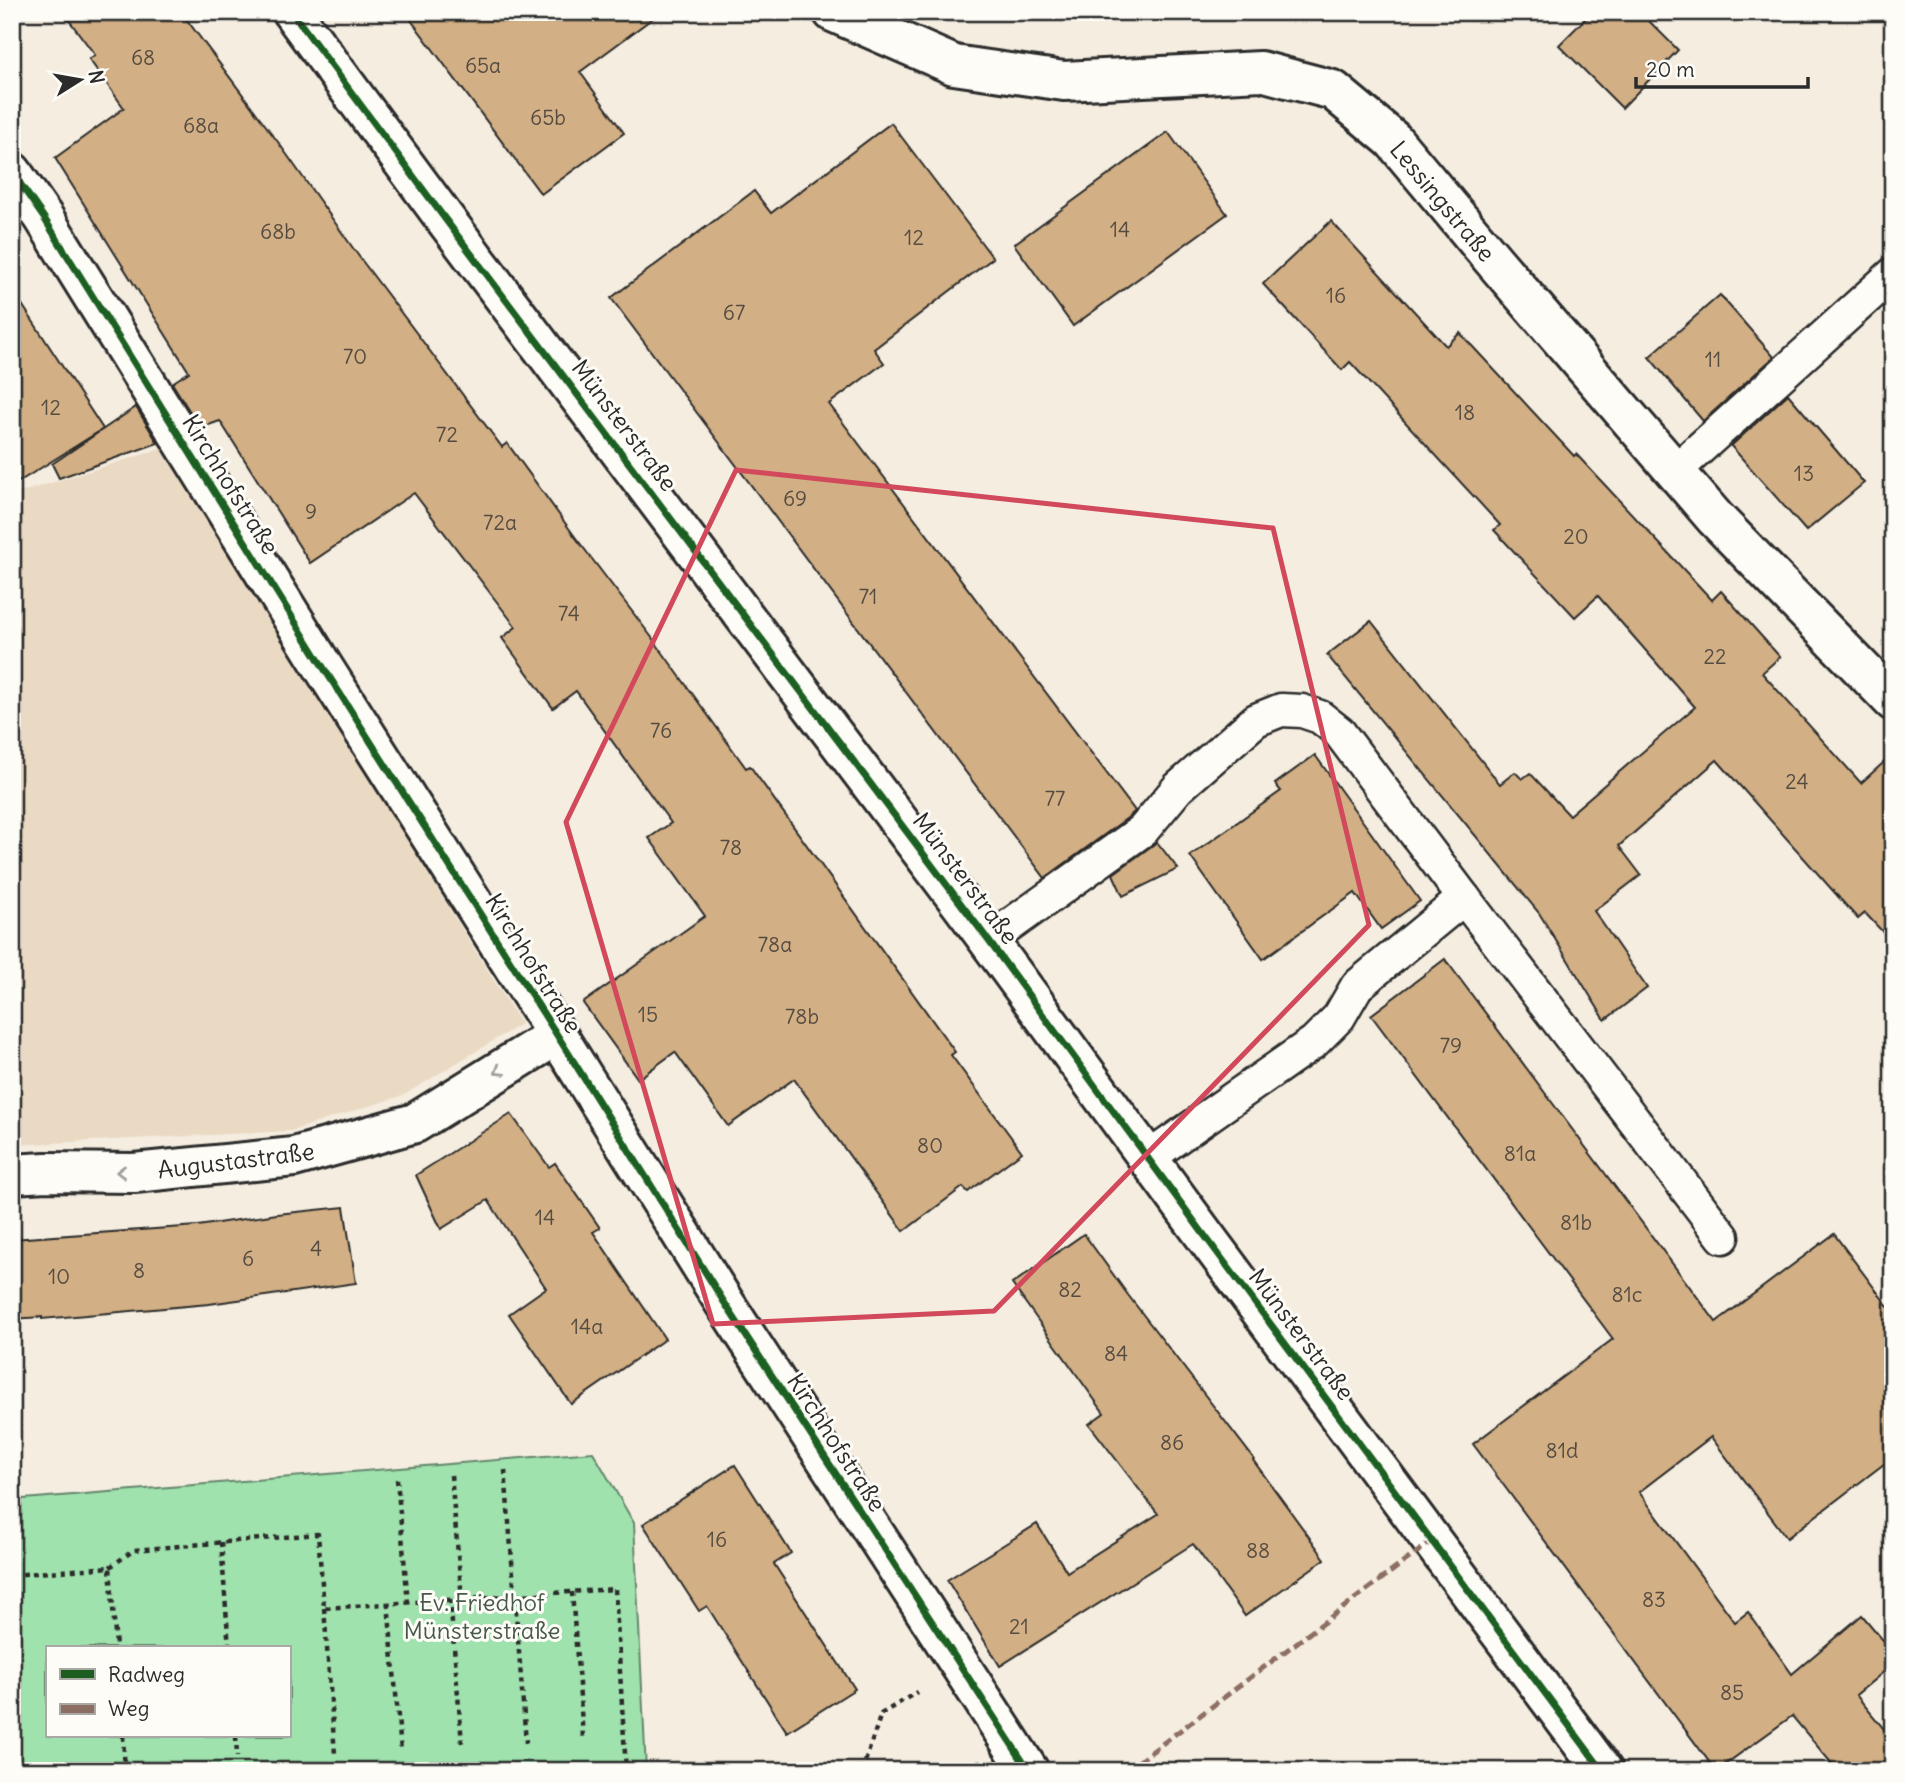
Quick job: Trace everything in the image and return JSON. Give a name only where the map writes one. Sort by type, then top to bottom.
[{"type":"street","name":"Münsterstraße","points":[[292,12],[988,940],[1603,1771]]},
{"type":"street","name":"Lessingstraße","points":[[833,12],[954,65],[1064,81],[1261,71],[1333,90],[1393,140],[1715,518],[1893,701]]},
{"type":"street","name":"Kirchhofstraße","points":[[12,172],[44,218],[325,670],[724,1302],[1029,1771]]},
{"type":"street","name":"Augustastraße","points":[[12,1174],[134,1172],[294,1157],[415,1123],[557,1035]]},
{"type":"lane","points":[[1675,471],[1893,274]]},
{"type":"lane","points":[[988,940],[1143,830],[1178,788],[1256,720],[1280,710],[1302,711],[1320,717],[1339,732],[1723,1237]]},
{"type":"lane","points":[[1148,1158],[1314,1042],[1339,1017],[1357,986],[1465,898]]},
{"type":"path","points":[[505,1470],[526,1743]]},
{"type":"path","points":[[451,1475],[462,1599]]},
{"type":"path","points":[[397,1479],[408,1603]]},
{"type":"path","points":[[12,1575],[110,1567],[134,1550],[318,1534],[335,1754]]},
{"type":"path","points":[[221,1542],[229,1646]]},
{"type":"path","points":[[110,1567],[116,1646]]},
{"type":"path","points":[[324,1608],[615,1589],[626,1771]]},
{"type":"path","points":[[572,1592],[583,1737]]},
{"type":"path","points":[[450,1599],[462,1743]]},
{"type":"path","points":[[388,1604],[401,1751]]},
{"type":"path","points":[[862,1771],[881,1714],[960,1666]]},
{"type":"path","points":[[123,1738],[125,1771]]},
{"type":"path","points":[[236,1738],[237,1757]]},
{"type":"highlighted area","points":[[736,470],[1273,528],[1369,925],[994,1311],[713,1324],[566,822]]},
{"type":"shaded area","points":[[164,448],[521,1024],[404,1095],[291,1131],[12,1145],[12,495]]},
{"type":"green space","name":"Ev. Friedhof Münsterstraße","points":[[593,1452],[634,1523],[646,1771],[12,1771],[12,1500]]},
{"type":"building","points":[[63,12],[181,12],[502,447],[507,443],[746,768],[750,766],[955,1052],[951,1055],[1022,1152],[968,1192],[963,1187],[904,1231],[794,1079],[728,1126],[675,1052],[638,1079],[583,1003],[705,916],[649,838],[671,823],[576,691],[553,708],[502,638],[516,627],[414,493],[310,563],[220,421],[200,428],[172,383],[189,372],[55,158],[124,108],[89,59],[95,55]]},
{"type":"building","points":[[405,12],[661,12],[580,72],[624,133],[541,194]]},
{"type":"building","points":[[1592,12],[1640,12],[1678,50],[1622,108],[1559,45]]},
{"type":"building","points":[[891,123],[993,258],[874,349],[884,363],[829,404],[1135,811],[1045,878],[611,298],[754,191],[771,213]]},
{"type":"building","points":[[1168,132],[1227,214],[1073,326],[1014,244]]},
{"type":"building","points":[[1331,221],[1446,346],[1460,333],[1712,600],[1721,591],[1780,657],[1762,673],[1861,783],[1893,754],[1893,943],[1865,913],[1858,919],[1717,760],[1619,846],[1641,875],[1594,911],[1647,988],[1605,1020],[1539,913],[1327,655],[1371,621],[1500,784],[1515,772],[1522,779],[1530,773],[1569,815],[1695,707],[1598,596],[1575,617],[1494,530],[1500,525],[1350,362],[1342,370],[1263,284]]},
{"type":"building","points":[[12,289],[103,429],[12,486]]},
{"type":"building","points":[[1720,295],[1774,357],[1703,421],[1649,357]]},
{"type":"building","points":[[1788,394],[1864,483],[1806,531],[1731,446]]},
{"type":"building","points":[[136,407],[158,443],[59,478],[52,464]]},
{"type":"building","points":[[1315,755],[1420,901],[1381,929],[1355,893],[1263,959],[1190,856],[1281,791],[1275,784]]},
{"type":"building","points":[[1157,842],[1178,869],[1123,896],[1113,874]]},
{"type":"building","points":[[1445,959],[1716,1322],[1834,1234],[1893,1313],[1893,1457],[1787,1538],[1711,1437],[1639,1492],[1735,1622],[1748,1612],[1792,1674],[1862,1615],[1893,1652],[1893,1664],[1856,1695],[1893,1740],[1893,1771],[1838,1771],[1792,1716],[1716,1771],[1473,1444],[1613,1339],[1371,1015]]},
{"type":"building","points":[[511,1114],[549,1167],[555,1163],[600,1228],[593,1232],[665,1339],[571,1404],[509,1314],[546,1288],[488,1200],[441,1229],[416,1175]]},
{"type":"building","points":[[344,1207],[356,1283],[209,1304],[42,1319],[12,1319],[12,1239],[198,1226]]},
{"type":"building","points":[[1084,1234],[1254,1459],[1325,1559],[1245,1616],[1193,1544],[1000,1666],[947,1580],[1037,1524],[1067,1572],[1158,1514],[1089,1424],[1104,1413],[1012,1284]]},
{"type":"building","points":[[735,1465],[791,1553],[774,1564],[855,1689],[787,1732],[707,1606],[699,1611],[643,1524]]},
{"type":"marked path","points":[[1126,1771],[1432,1541]]},
{"type":"cycle path","points":[[292,12],[980,929],[1603,1771]]},
{"type":"cycle path","points":[[12,172],[44,218],[325,670],[724,1302],[1029,1771]]}]
